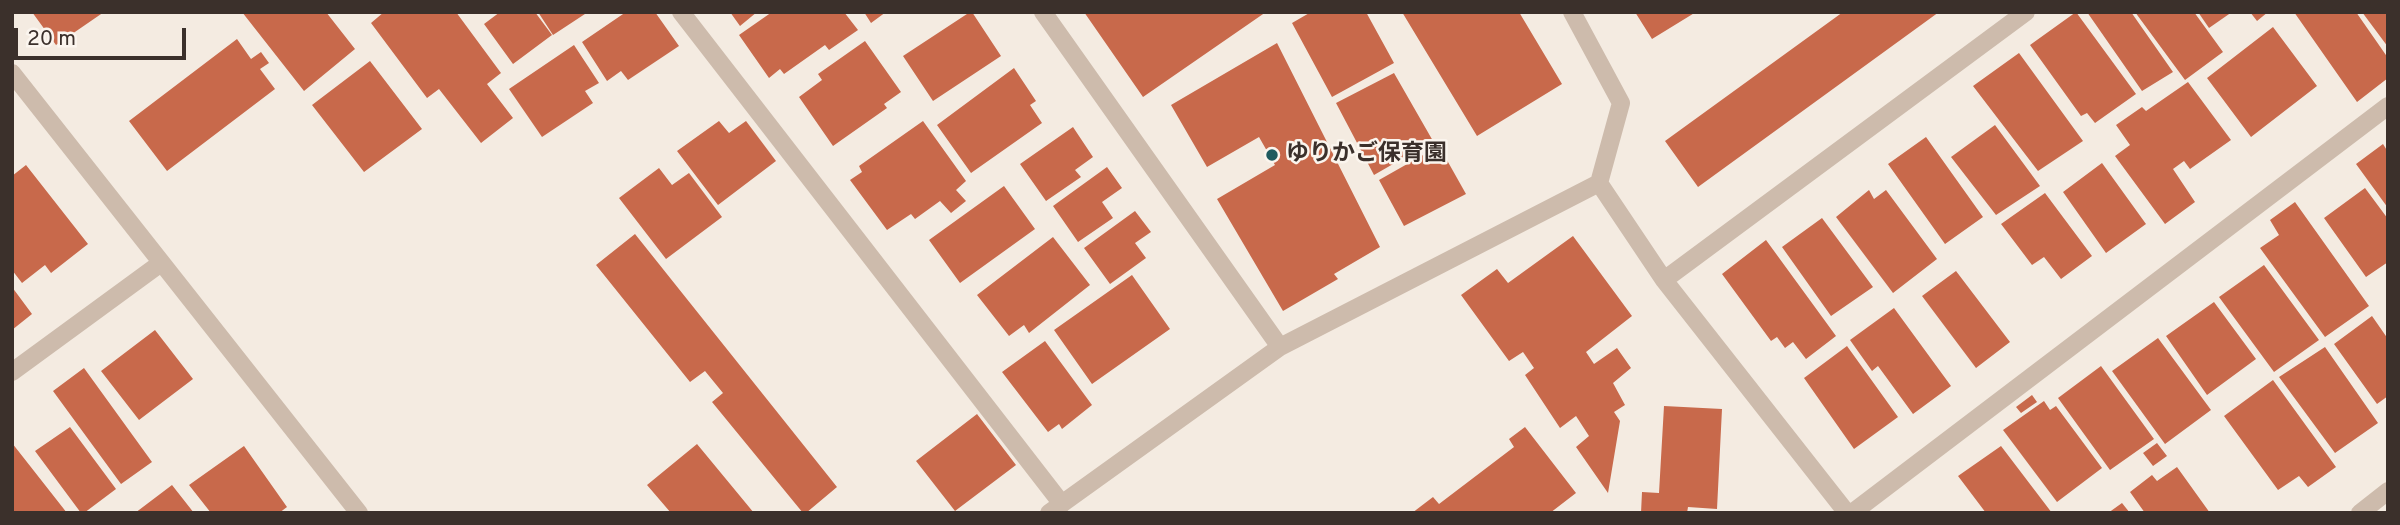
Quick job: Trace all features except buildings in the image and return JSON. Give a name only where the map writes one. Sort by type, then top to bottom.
[{"type":"street","points":[[681,12],[1056,508],[1280,347],[1599,183],[1621,103],[1572,12]]},
{"type":"street","points":[[1043,12],[1280,347]]},
{"type":"street","points":[[1664,280],[2026,12]]},
{"type":"street","points":[[12,73],[359,513]]},
{"type":"street","points":[[1599,183],[1664,280],[1849,513],[2388,106]]},
{"type":"street","points":[[12,372],[161,263]]},
{"type":"street","points":[[2360,513],[2388,491]]},
{"type":"place","name":"ゆりかご保育園","points":[[1272,155]]}]
